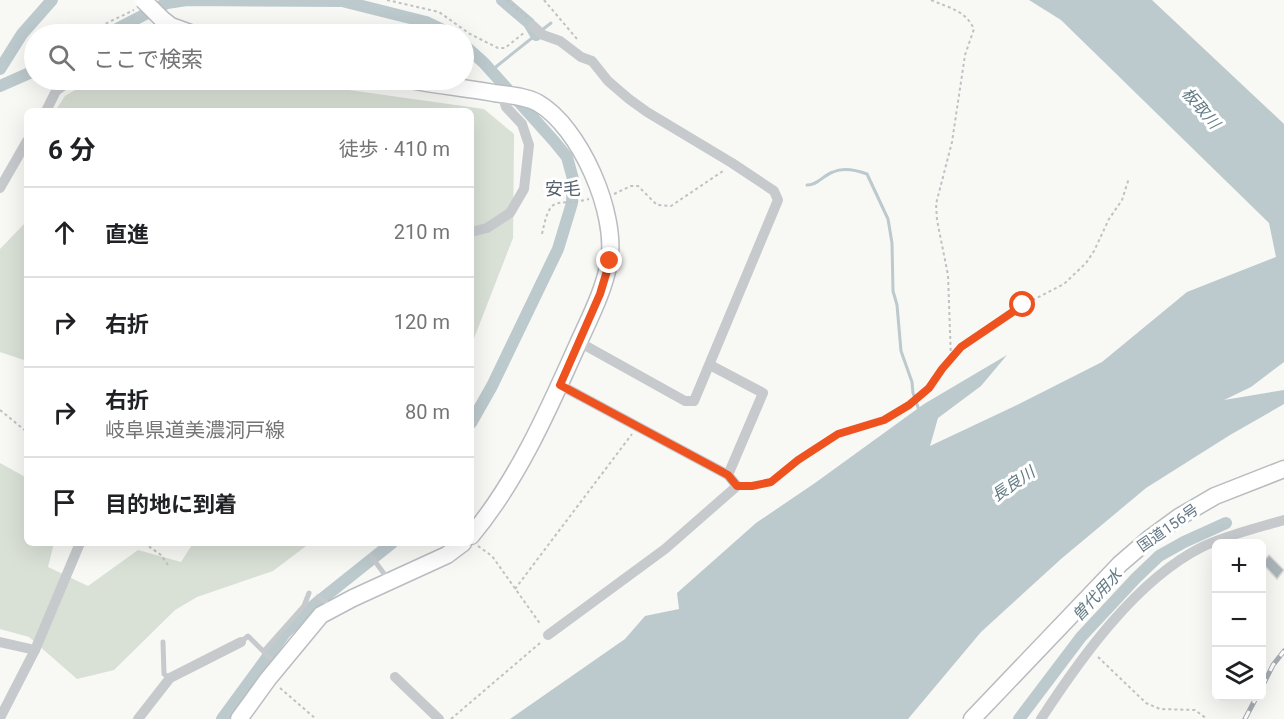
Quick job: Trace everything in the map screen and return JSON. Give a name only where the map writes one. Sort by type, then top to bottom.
[{"type":"main road","points":[[140,4],[161,24]]},
{"type":"main road","points":[[474,89],[526,98],[546,108],[568,129],[602,197],[610,236],[610,261],[600,294],[560,385],[537,433],[474,534]]},
{"type":"main road","name":"国道156号","points":[[972,719],[1120,564],[1149,539],[1179,517],[1215,496],[1284,469]]},
{"type":"main road","points":[[239,719],[268,679],[272,658],[321,615],[328,606],[447,555],[458,546]]},
{"type":"street","points":[[533,26],[543,35],[560,41],[580,57],[592,61],[608,81],[647,112],[774,191],[778,200],[694,401],[685,401],[579,342]]},
{"type":"street","points":[[47,108],[58,90]]},
{"type":"street","points":[[474,231],[487,228],[510,213],[518,203],[524,189],[529,145],[522,124],[506,107],[505,94]]},
{"type":"street","points":[[0,188],[24,146]]},
{"type":"street","points":[[710,365],[763,393],[728,475]]},
{"type":"street","points":[[548,635],[665,549],[737,486],[728,475],[560,385]]},
{"type":"street","points":[[1041,719],[1124,608],[1176,562],[1203,546],[1284,520]]},
{"type":"street","points":[[0,718],[35,650],[79,546]]},
{"type":"street","points":[[0,642],[35,650]]},
{"type":"street","points":[[138,719],[170,678],[241,642]]},
{"type":"street","points":[[395,677],[439,719]]},
{"type":"lane","points":[[371,556],[389,581]]},
{"type":"lane","points":[[241,642],[248,636],[272,658],[304,606],[309,593]]},
{"type":"lane","points":[[318,597],[328,606]]},
{"type":"lane","points":[[163,642],[164,674],[170,678]]},
{"type":"path","points":[[387,0],[439,12],[456,24]]},
{"type":"path","points":[[474,36],[498,48],[505,48],[533,26],[532,21],[507,0]]},
{"type":"path","points":[[544,0],[580,43]]},
{"type":"path","points":[[931,0],[962,12],[970,19],[974,28],[965,55],[954,131],[936,204],[948,274],[951,359]]},
{"type":"path","points":[[103,24],[140,4]]},
{"type":"path","points":[[542,234],[547,211],[555,203],[602,197],[631,186],[638,186],[657,205],[671,206],[732,163]]},
{"type":"path","points":[[737,486],[771,482],[798,460],[838,434],[884,420],[922,395],[961,347],[1023,305],[1064,284],[1086,263],[1094,251],[1109,219],[1122,200],[1129,178]]},
{"type":"path","points":[[0,410],[24,430]]},
{"type":"path","points":[[515,589],[637,427]]},
{"type":"path","points":[[451,719],[548,635],[492,556],[474,541]]},
{"type":"path","points":[[148,546],[161,555],[168,565]]},
{"type":"path","points":[[1090,651],[1146,703],[1160,708],[1195,710],[1208,719]]},
{"type":"path","points":[[268,679],[316,719]]},
{"type":"shaded area","points":[[75,90],[349,90],[484,109],[514,134],[513,238],[474,338],[474,108],[57,108],[65,96]]},
{"type":"shaded area","points":[[24,224],[24,360],[0,352],[0,249]]},
{"type":"shaded area","points":[[0,463],[24,476],[24,546],[53,546],[48,567],[88,586],[138,550],[181,562],[191,546],[306,546],[273,571],[197,597],[175,610],[114,670],[77,679],[29,637],[0,629]]},
{"type":"water","points":[[1029,0],[1152,0],[1284,124],[1284,362],[1251,387],[1224,400],[1284,390],[1284,404],[1146,488],[1061,559],[981,632],[908,719],[510,719],[625,639],[645,616],[679,609],[677,593],[756,523],[924,404],[1007,355],[981,386],[938,418],[930,446],[1102,362],[1187,292],[1276,257],[1269,223],[1061,20]]},
{"type":"building","points":[[1269,555],[1284,570],[1277,579],[1266,567],[1266,558]]},
{"type":"waterway","points":[[31,24],[52,0]]},
{"type":"waterway","points":[[126,24],[167,3],[187,0],[342,1],[430,24]]},
{"type":"waterway","points":[[502,0],[529,23],[536,35]]},
{"type":"waterway","points":[[542,30],[551,23]]},
{"type":"waterway","points":[[0,69],[24,32]]},
{"type":"waterway","points":[[492,70],[537,34]]},
{"type":"waterway","points":[[474,54],[567,157],[573,179],[572,203],[558,249],[492,386],[474,418]]},
{"type":"waterway","points":[[0,86],[24,75]]},
{"type":"waterway","points":[[807,185],[814,184],[837,170],[854,170],[867,174],[888,219],[892,243],[893,291],[897,305],[901,351],[919,410]]},
{"type":"waterway","name":"曽代用水","points":[[1019,719],[1081,637],[1159,556],[1226,523]]},
{"type":"waterway","points":[[222,719],[285,633],[313,606],[388,546]]},
{"type":"railway","points":[[1266,679],[1284,651]]},
{"type":"railway","points":[[1245,719],[1254,701]]},
{"type":"district","name":"安毛","points":[[563,188]]},
{"type":"route","points":[[610,261],[600,294],[560,385],[728,475],[737,486],[771,482],[798,460],[838,434],[884,420],[909,405],[929,388],[961,347],[1023,305]]},
{"type":"water label","name":"板取川","points":[[1201,108]]},
{"type":"water label","name":"長良川","points":[[1013,484]]}]
